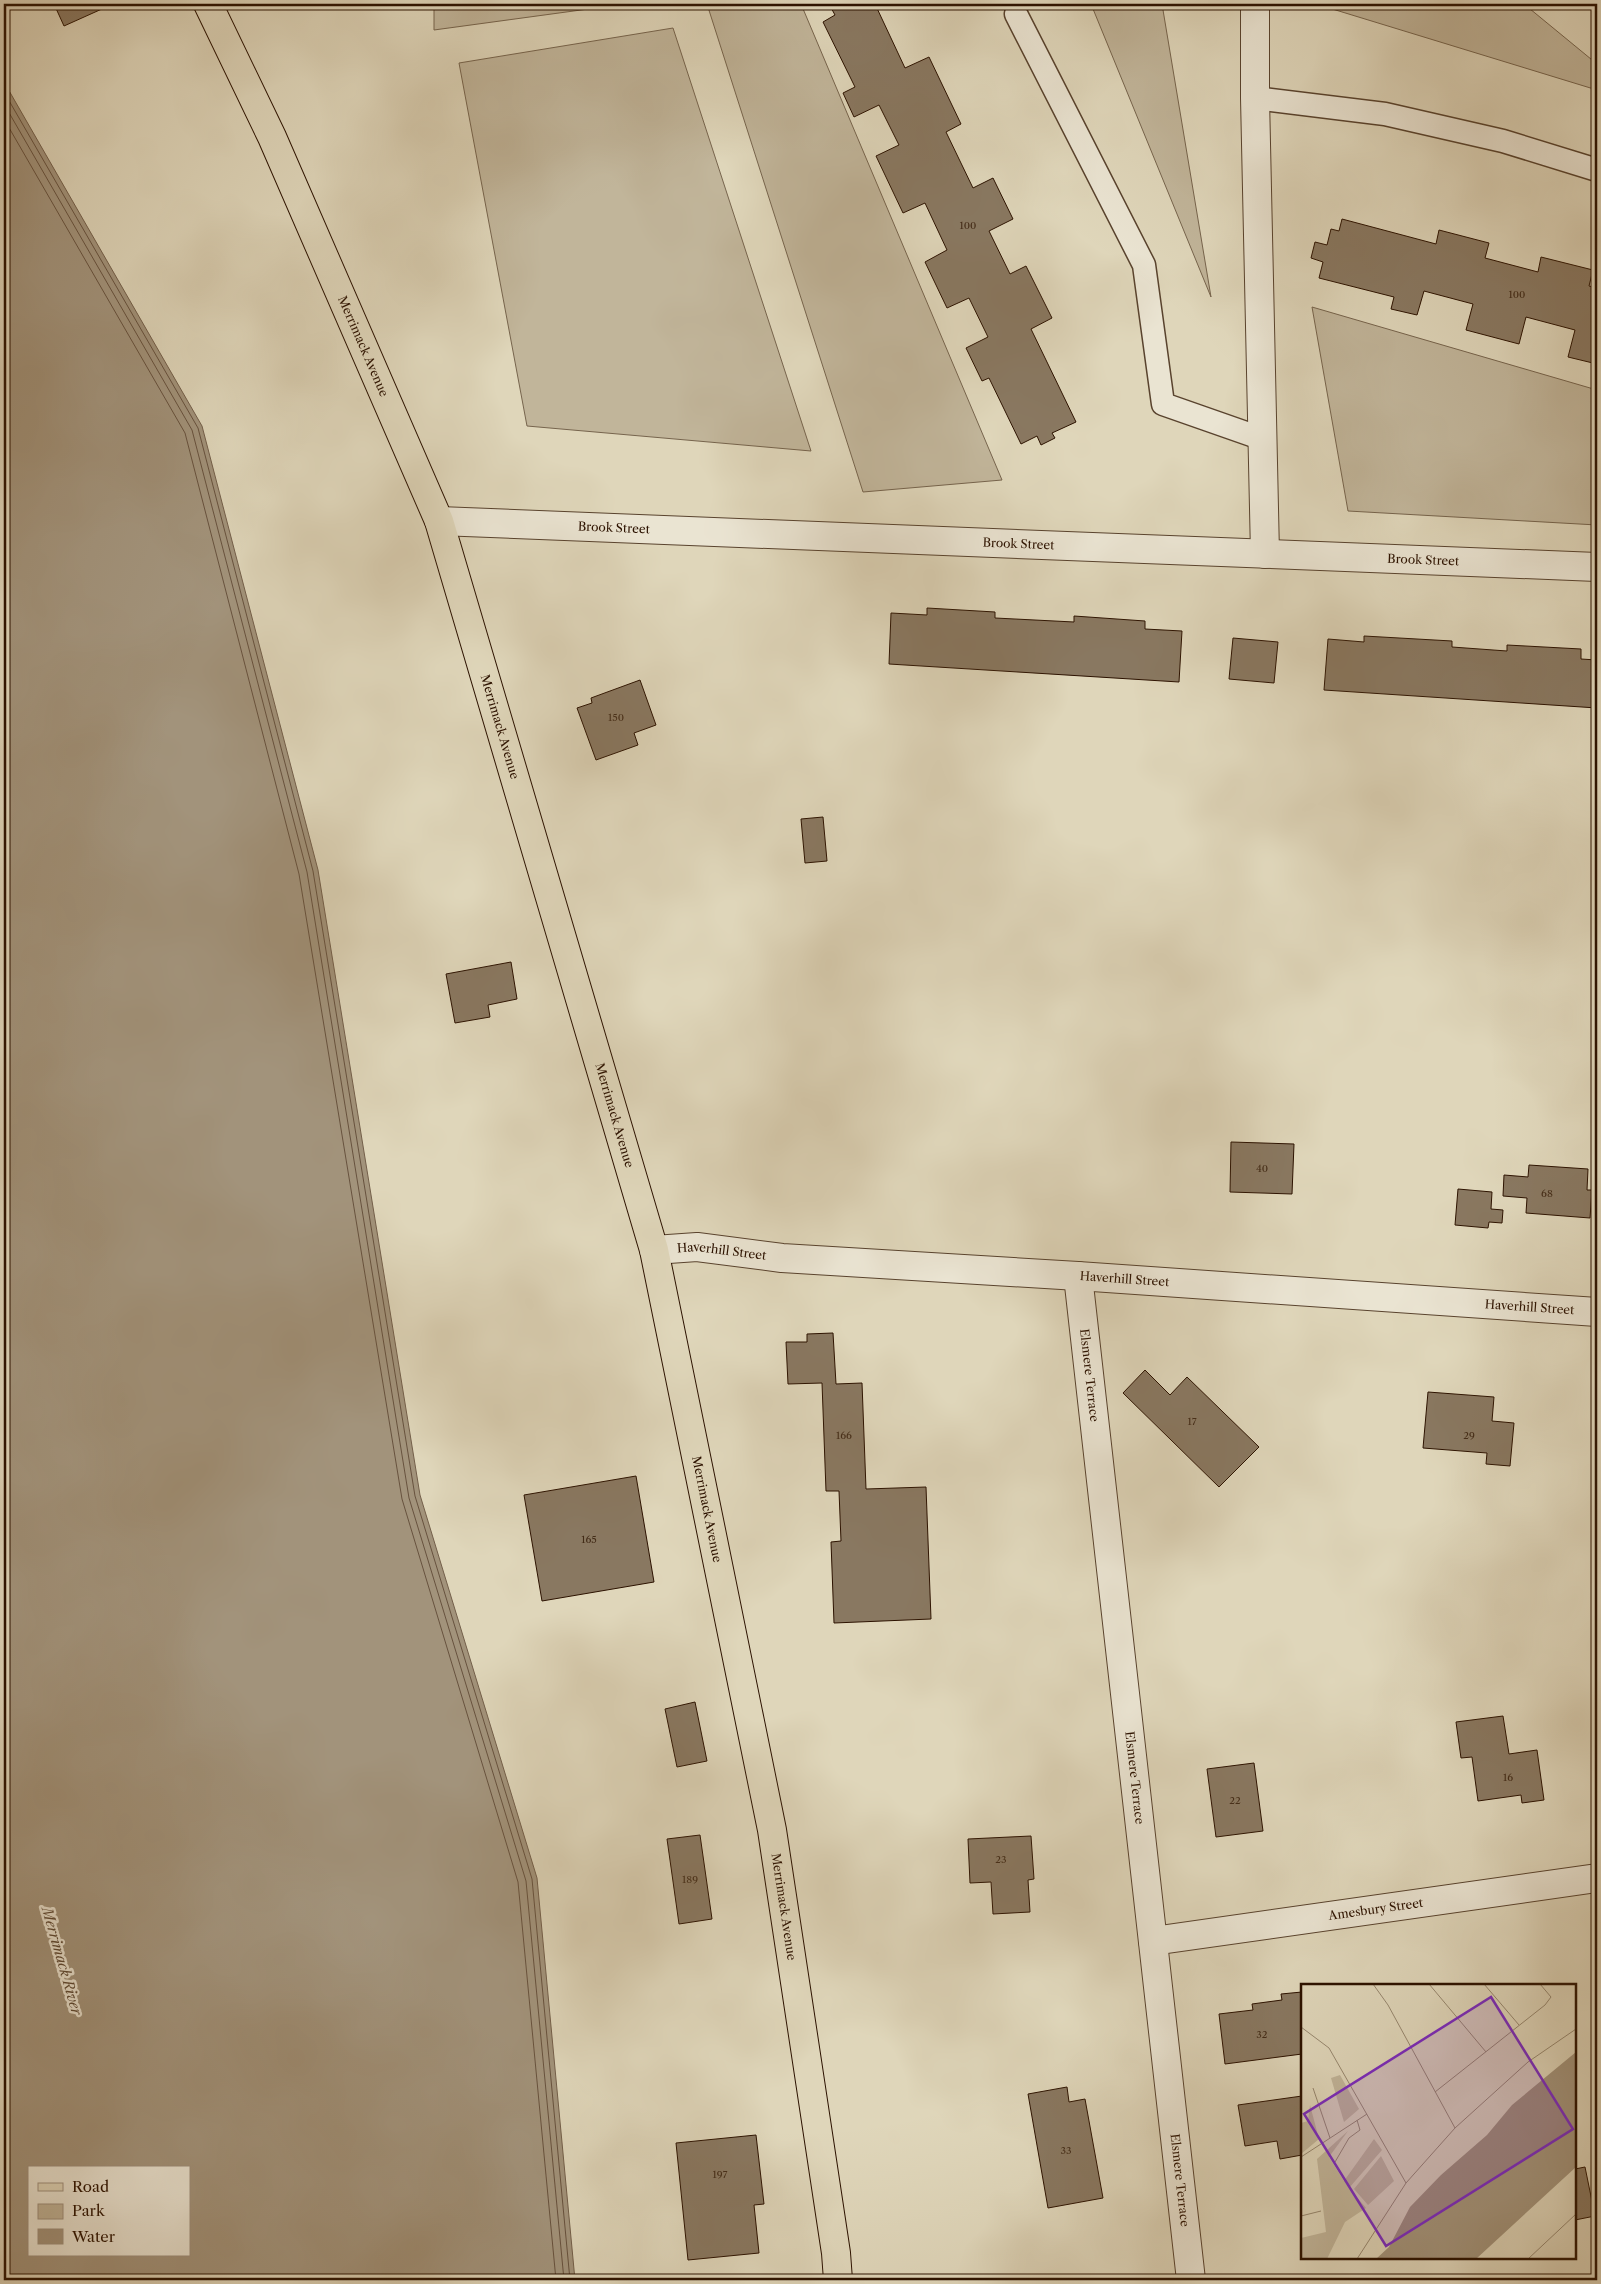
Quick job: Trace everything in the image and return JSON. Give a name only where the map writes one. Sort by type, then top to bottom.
[{"type":"main road","name":"Merrimack Avenue","points":[[208,4],[272,137],[439,522],[654,1250],[772,1830],[836,2253],[838,2280]]},
{"type":"street","points":[[1255,4],[1255,98],[1265,554]]},
{"type":"street","name":"Brook Street","points":[[439,522],[1597,567]]},
{"type":"street","name":"Haverhill Street","points":[[654,1250],[698,1247],[782,1258],[1078,1276],[1597,1312]]},
{"type":"street","name":"Elsmere Terrace","points":[[1078,1276],[1191,2280]]},
{"type":"street","name":"Amesbury Street","points":[[1153,1941],[1597,1878]]},
{"type":"lane","points":[[1016,14],[1144,264],[1163,404],[1262,439]]},
{"type":"lane","points":[[1255,98],[1385,114],[1503,141],[1597,170]]},
{"type":"green space","points":[[434,4],[625,4],[434,30]]},
{"type":"green space","points":[[707,4],[801,4],[1002,480],[863,492]]},
{"type":"green space","points":[[1091,4],[1162,4],[1211,297]]},
{"type":"green space","points":[[1316,4],[1524,4],[1597,64],[1597,90]]},
{"type":"green space","points":[[673,28],[811,451],[527,426],[459,63]]},
{"type":"green space","points":[[1312,307],[1597,390],[1597,525],[1348,511]]},
{"type":"water","name":"Merrimack River","points":[[4,82],[202,426],[318,870],[420,1495],[537,1878],[575,2280],[4,2280]]},
{"type":"building","points":[[54,4],[113,4],[64,26]]},
{"type":"building","points":[[829,4],[851,4],[853,7],[859,4],[875,4],[905,68],[929,57],[961,124],[946,132],[973,188],[993,178],[1013,219],[989,231],[1010,274],[1026,266],[1052,318],[1031,329],[1076,422],[1052,433],[1055,438],[1041,445],[1037,436],[1021,444],[989,378],[982,381],[966,348],[988,337],[969,298],[947,308],[925,262],[947,250],[925,203],[903,213],[876,156],[899,145],[879,105],[854,117],[843,93],[855,87],[823,22],[835,15]]},
{"type":"building","points":[[1342,219],[1436,244],[1439,230],[1489,243],[1485,258],[1538,272],[1541,257],[1593,270],[1589,286],[1597,288],[1597,364],[1568,357],[1575,330],[1526,317],[1519,344],[1466,330],[1473,304],[1424,291],[1417,315],[1391,309],[1394,297],[1319,278],[1323,262],[1311,258],[1315,242],[1327,245],[1331,229],[1339,231]]},
{"type":"building","points":[[927,608],[995,612],[995,618],[1074,622],[1074,616],[1145,621],[1145,629],[1182,631],[1179,682],[889,664],[891,613],[927,615]]},
{"type":"building","points":[[1364,636],[1452,641],[1452,647],[1507,651],[1507,645],[1581,649],[1581,659],[1597,660],[1597,708],[1324,690],[1328,639],[1364,642]]},
{"type":"building","points":[[1233,638],[1278,642],[1274,683],[1229,679]]},
{"type":"building","points":[[640,680],[656,725],[634,733],[638,745],[596,760],[577,708],[592,703],[591,698]]},
{"type":"building","points":[[823,817],[827,861],[805,863],[801,819]]},
{"type":"building","points":[[511,962],[517,999],[488,1005],[490,1017],[455,1023],[446,974]]},
{"type":"building","points":[[1231,1142],[1294,1144],[1292,1194],[1230,1192]]},
{"type":"building","points":[[1529,1165],[1588,1169],[1587,1190],[1592,1190],[1590,1218],[1526,1213],[1527,1198],[1503,1196],[1504,1175],[1528,1177]]},
{"type":"building","points":[[1458,1189],[1492,1192],[1491,1209],[1503,1210],[1502,1223],[1489,1222],[1488,1228],[1455,1225]]},
{"type":"building","points":[[833,1333],[836,1384],[862,1383],[866,1489],[926,1487],[931,1619],[834,1623],[831,1542],[841,1541],[839,1491],[826,1491],[822,1383],[788,1384],[786,1342],[807,1342],[807,1334]]},
{"type":"building","points":[[1145,1370],[1170,1395],[1187,1377],[1259,1447],[1219,1487],[1123,1393]]},
{"type":"building","points":[[1428,1392],[1494,1397],[1492,1421],[1514,1423],[1510,1466],[1486,1464],[1487,1453],[1423,1448]]},
{"type":"building","points":[[636,1476],[654,1582],[542,1601],[524,1495]]},
{"type":"building","points":[[695,1702],[707,1761],[677,1767],[665,1709]]},
{"type":"building","points":[[1503,1716],[1509,1754],[1537,1750],[1544,1800],[1522,1803],[1521,1795],[1478,1801],[1472,1757],[1461,1758],[1456,1722]]},
{"type":"building","points":[[1254,1763],[1263,1831],[1216,1837],[1207,1769]]},
{"type":"building","points":[[700,1835],[712,1919],[679,1924],[667,1839]]},
{"type":"building","points":[[1031,1836],[1034,1879],[1028,1880],[1030,1912],[993,1914],[991,1882],[970,1883],[968,1839]]},
{"type":"building","points":[[1301,1992],[1301,2054],[1225,2064],[1219,2014],[1253,2010],[1252,2004],[1282,2000],[1281,1994]]},
{"type":"building","points":[[1067,2087],[1069,2102],[1085,2099],[1103,2198],[1048,2208],[1028,2094]]},
{"type":"building","points":[[1301,2096],[1301,2155],[1280,2159],[1277,2141],[1245,2146],[1238,2105]]},
{"type":"building","points":[[756,2135],[764,2204],[754,2205],[759,2253],[688,2260],[676,2143]]},
{"type":"building","points":[[1585,2167],[1595,2216],[1576,2220],[1576,2169]]}]
